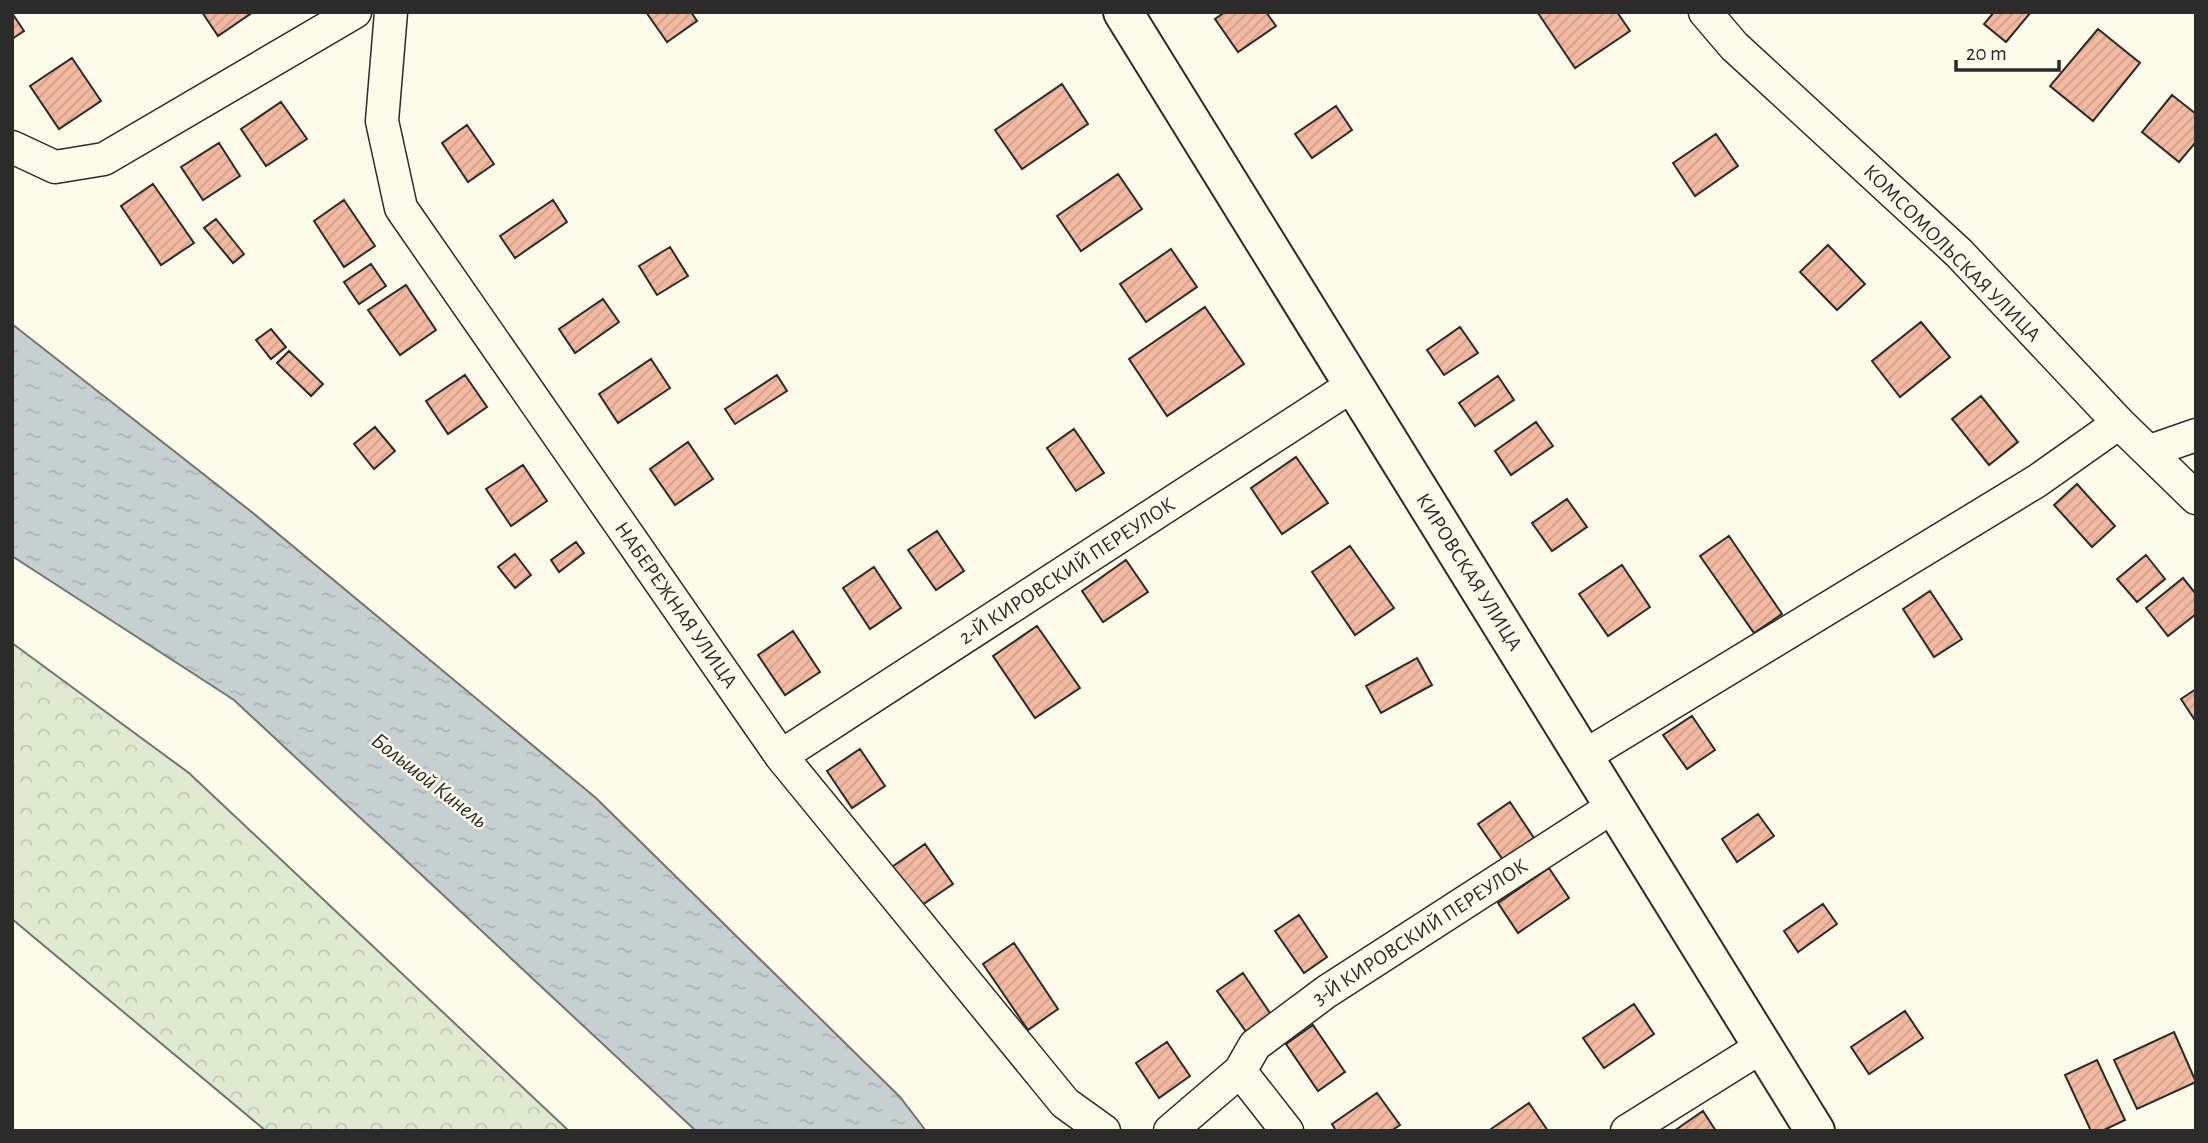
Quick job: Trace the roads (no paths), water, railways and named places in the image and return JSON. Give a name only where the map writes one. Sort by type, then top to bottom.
[{"type":"main road","name":"КИРОВСКАЯ УЛИЦА","points":[[1131,15],[1353,385],[1815,1131]]},
{"type":"street","points":[[12,147],[55,167],[104,159],[355,12]]},
{"type":"street","name":"НАБЕРЕЖНАЯ УЛИЦА","points":[[391,12],[382,121],[401,208],[781,756],[1065,1103],[1104,1131]]},
{"type":"street","name":"КОМСОМОЛЬСКАЯ УЛИЦА","points":[[1705,12],[1734,46],[1959,253],[2119,423],[2196,498]]},
{"type":"street","name":"2-Й КИРОВСКИЙ ПЕРЕУЛОК","points":[[781,756],[1353,385]]},
{"type":"street","points":[[1583,757],[2037,481],[2119,423]]},
{"type":"street","points":[[2150,452],[2196,435]]},
{"type":"street","name":"3-Й КИРОВСКИЙ ПЕРЕУЛОК","points":[[1170,1131],[1240,1071],[1255,1045],[1326,992],[1614,806]]},
{"type":"street","points":[[1628,1131],[1763,1046]]},
{"type":"street","points":[[1240,1071],[1287,1131]]},
{"type":"water","name":"Большой Кинель","points":[[12,324],[253,513],[596,798],[900,1097],[926,1131],[696,1131],[234,700],[12,556]]}]
